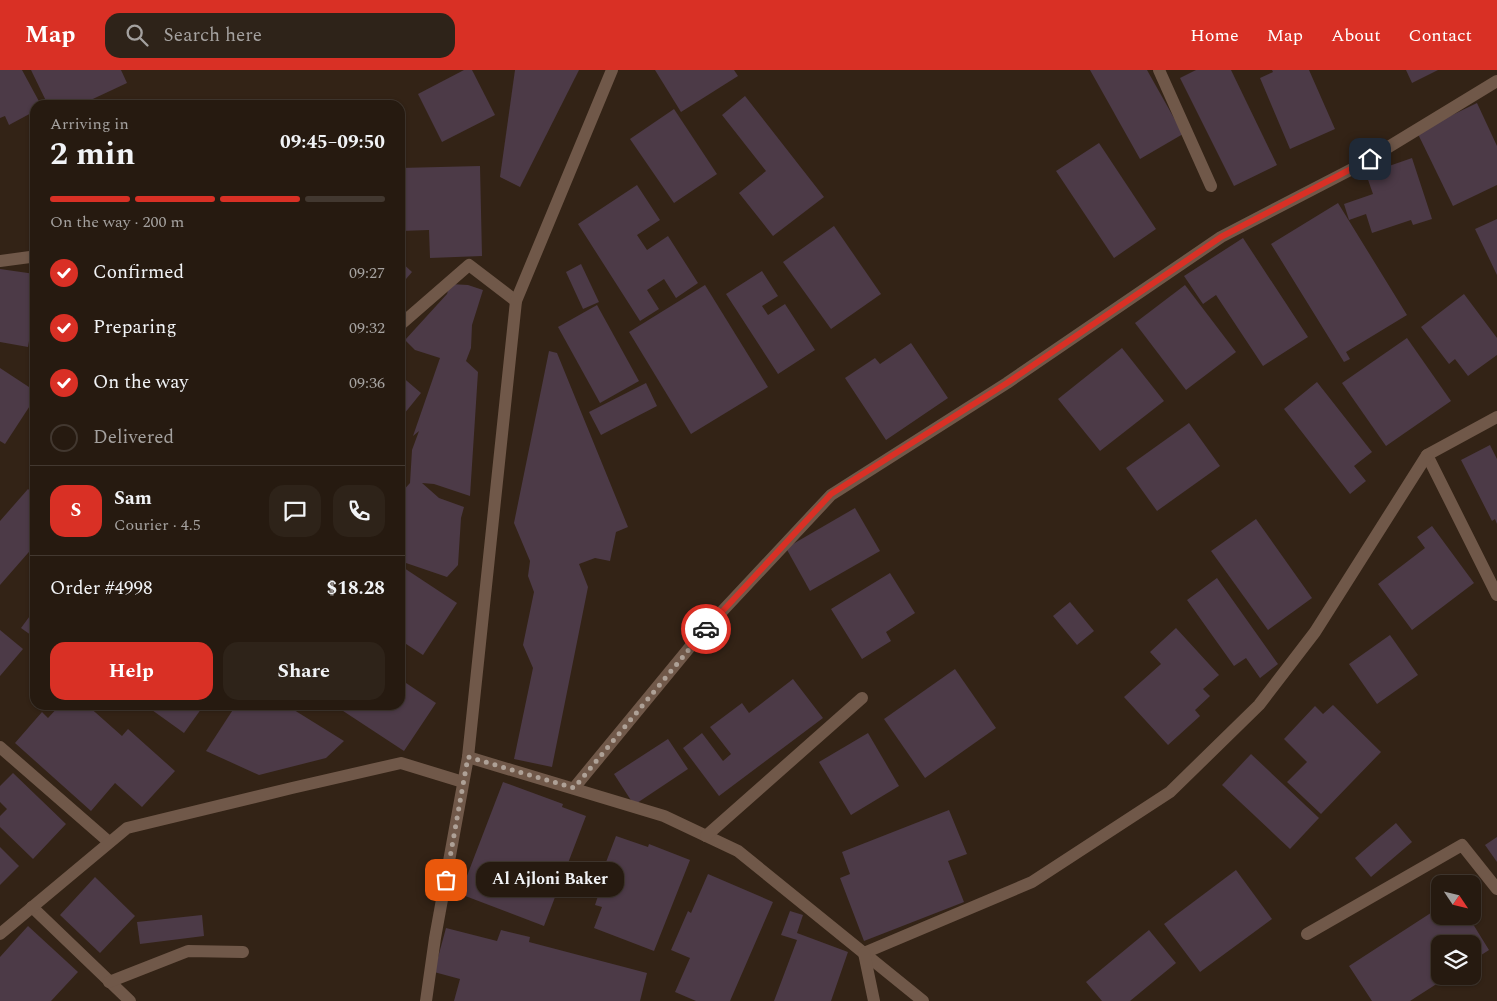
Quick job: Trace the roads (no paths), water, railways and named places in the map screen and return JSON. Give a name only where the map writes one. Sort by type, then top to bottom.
[{"type":"street","points":[[426,1001],[468,757],[516,301],[612,70]]},
{"type":"street","points":[[1158,70],[1211,186]]},
{"type":"street","points":[[574,788],[699,636],[831,494],[1007,383],[1221,237],[1354,168],[1497,81]]},
{"type":"street","points":[[0,261],[30,257]]},
{"type":"street","points":[[405,321],[469,265],[516,301]]},
{"type":"street","points":[[864,953],[1032,882],[1170,792],[1258,706],[1315,632],[1427,455],[1497,417]]},
{"type":"street","points":[[1427,455],[1497,595]]},
{"type":"street","points":[[706,836],[862,698]]},
{"type":"street","points":[[0,747],[109,842]]},
{"type":"street","points":[[468,757],[664,816],[738,851],[923,1001]]},
{"type":"street","points":[[0,934],[127,828],[401,763],[463,782]]},
{"type":"street","points":[[1307,934],[1462,845],[1497,889]]},
{"type":"street","points":[[32,907],[130,1001]]},
{"type":"street","points":[[109,982],[188,951],[243,952]]},
{"type":"street","points":[[864,953],[874,1001]]},
{"type":"place","name":"Al Ajloni Baker","points":[[446,880]]}]
